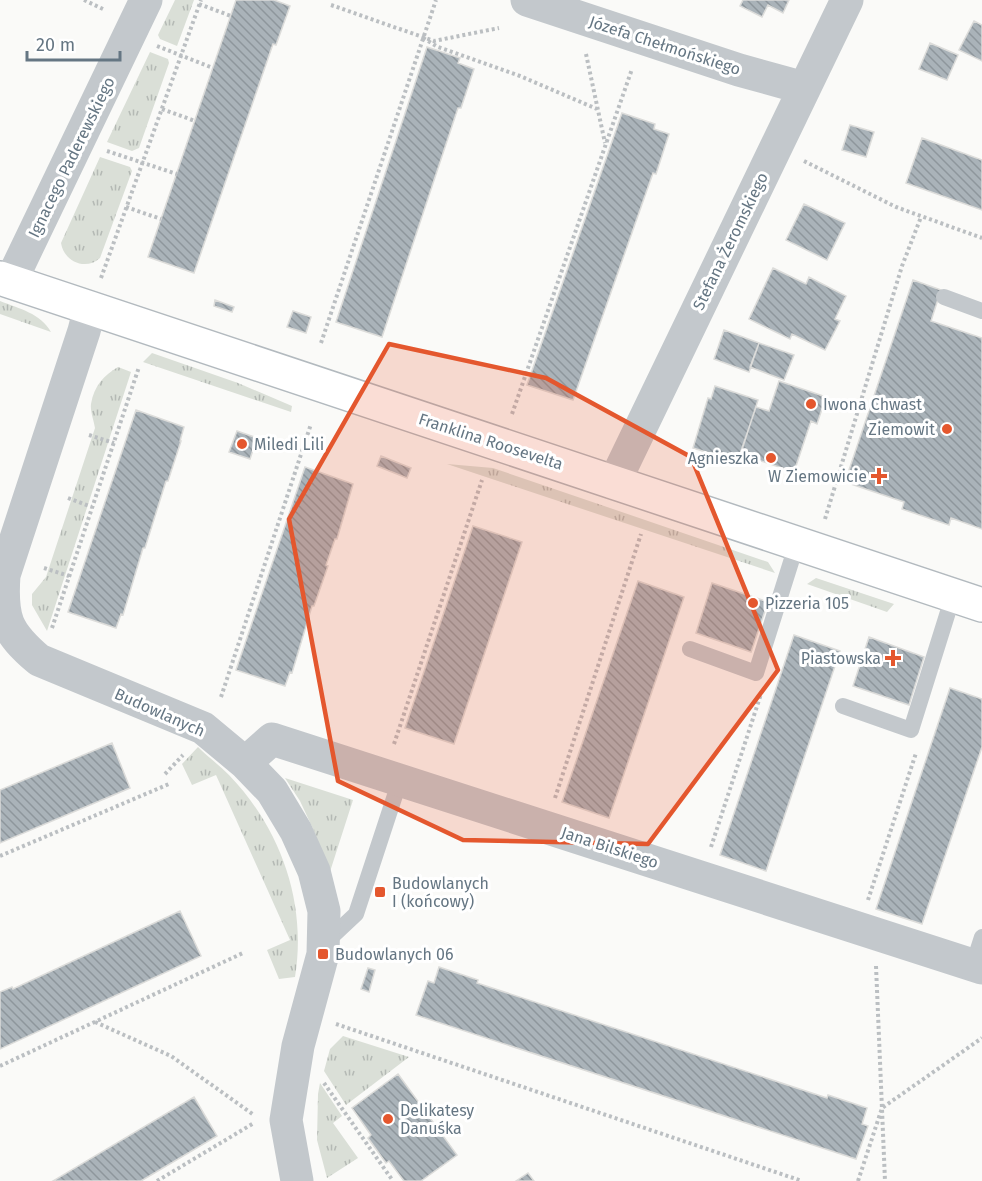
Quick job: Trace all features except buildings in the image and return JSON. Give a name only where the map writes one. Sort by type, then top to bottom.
[{"type":"street","name":"Ignacego Paderewskiego","points":[[5,280],[146,0]]},
{"type":"street","name":"Józefa Chełmońskiego","points":[[526,0],[739,70],[804,88]]},
{"type":"street","name":"Stefana Żeromskiego","points":[[614,483],[847,0]]},
{"type":"street","name":"Franklina Roosevelta","points":[[5,280],[968,600]]},
{"type":"street","name":"Budowlanych","points":[[90,308],[4,575],[2,600],[6,621],[18,643],[39,660],[203,728],[245,763],[272,791],[296,831],[314,871],[324,911],[323,954],[298,1046],[286,1120],[297,1181]]},
{"type":"street","name":"Jana Bilskiego","points":[[245,763],[272,739],[396,767],[885,936],[979,957]]},
{"type":"lane","points":[[944,297],[982,311]]},
{"type":"lane","points":[[690,649],[756,673],[797,543]]},
{"type":"lane","points":[[843,706],[911,730],[968,600]]},
{"type":"lane","points":[[324,944],[356,914],[396,767]]},
{"type":"path","points":[[321,343],[436,0]]},
{"type":"path","points":[[101,278],[200,2],[231,16]]},
{"type":"path","points":[[332,5],[434,41],[499,28]]},
{"type":"path","points":[[512,414],[643,37]]},
{"type":"path","points":[[423,38],[438,47],[520,76],[597,109]]},
{"type":"path","points":[[148,43],[213,68]]},
{"type":"path","points":[[586,54],[605,143]]},
{"type":"path","points":[[162,109],[195,121]]},
{"type":"path","points":[[98,148],[177,174]]},
{"type":"path","points":[[795,157],[896,207],[982,238]]},
{"type":"path","points":[[126,207],[161,219]]},
{"type":"path","points":[[825,519],[902,266],[921,217]]},
{"type":"path","points":[[52,629],[140,367]]},
{"type":"path","points":[[221,697],[311,424]]},
{"type":"path","points":[[89,435],[114,443]]},
{"type":"path","points":[[396,767],[482,480]]},
{"type":"path","points":[[68,498],[92,507]]},
{"type":"path","points":[[552,807],[641,534]]},
{"type":"path","points":[[44,568],[70,576]]},
{"type":"path","points":[[711,848],[764,684]]},
{"type":"path","points":[[165,774],[189,748]]},
{"type":"path","points":[[868,901],[918,748]]},
{"type":"path","points":[[0,856],[169,784]]},
{"type":"path","points":[[885,936],[876,967],[885,1181]]},
{"type":"path","points":[[0,1066],[243,953]]},
{"type":"path","points":[[95,1022],[171,1056],[260,1119],[157,1181]]},
{"type":"path","points":[[333,1023],[802,1181]]},
{"type":"path","points":[[858,1181],[882,1108],[982,1038]]},
{"type":"path","points":[[324,1082],[393,1181]]},
{"type":"highlighted area","points":[[389,344],[546,378],[691,457],[778,670],[648,844],[463,840],[338,781],[289,519]]},
{"type":"green space","points":[[175,0],[194,0],[177,46],[160,39],[158,35]]},
{"type":"green space","points":[[150,52],[168,59],[169,63],[139,148],[132,151],[107,142]]},
{"type":"green space","points":[[100,157],[130,167],[132,171],[100,258],[88,264],[82,264],[71,260],[66,255],[61,243]]},
{"type":"green space","points":[[0,301],[35,316],[51,332],[0,314]]},
{"type":"green space","points":[[152,353],[238,383],[292,406],[291,412],[143,362]]},
{"type":"green space","points":[[118,367],[131,372],[47,631],[32,605],[32,594],[46,577],[95,428],[91,407],[92,398],[104,377]]},
{"type":"green space","points":[[447,464],[493,468],[768,562],[775,573]]},
{"type":"green space","points":[[816,578],[894,604],[887,612],[807,584]]},
{"type":"green space","points":[[198,747],[229,775],[247,796],[276,843],[286,868],[297,922],[298,949],[295,977],[279,979],[267,950],[290,940],[216,775],[192,785],[182,764]]},
{"type":"green space","points":[[285,778],[353,800],[327,881],[314,831],[300,801]]},
{"type":"green space","points":[[343,1036],[409,1057],[346,1105],[324,1071],[330,1049]]},
{"type":"green space","points":[[320,1083],[342,1116],[333,1123],[358,1158],[327,1178],[317,1140]]},
{"type":"place","name":"Iwona Chwast","points":[[811,404]]},
{"type":"place","name":"Ziemowit","points":[[947,429]]},
{"type":"place","name":"Miledi Lili","points":[[242,444]]},
{"type":"place","name":"Agnieszka","points":[[771,458]]},
{"type":"place","name":"W Ziemowicie","points":[[879,476]]},
{"type":"place","name":"Pizzeria 105","points":[[753,603]]},
{"type":"place","name":"Piastowska","points":[[893,658]]},
{"type":"place","name":"Budowlanych I (końcowy)","points":[[380,892]]},
{"type":"place","name":"Budowlanych 06","points":[[323,954]]},
{"type":"place","name":"Delikatesy Danuśka","points":[[388,1119]]}]
